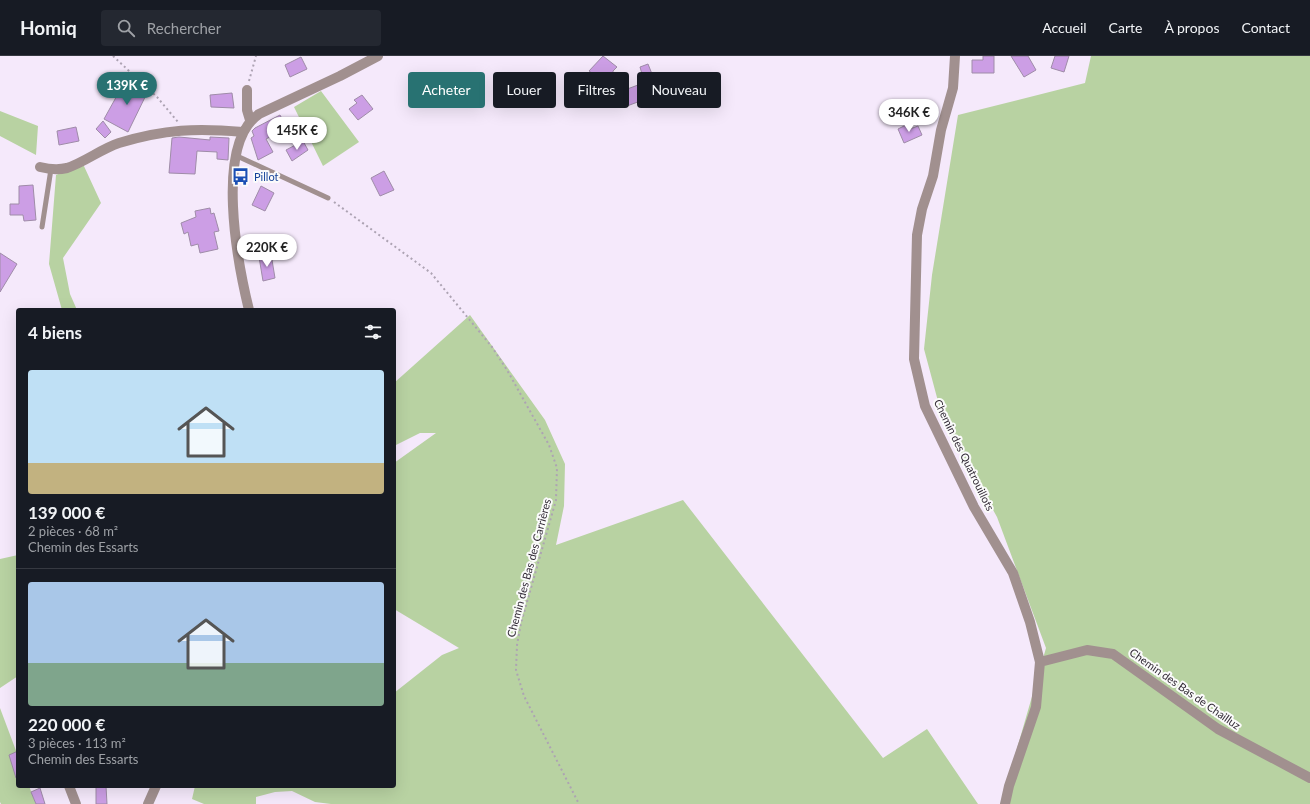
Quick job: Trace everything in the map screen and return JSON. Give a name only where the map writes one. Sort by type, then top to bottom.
[{"type":"street","points":[[249,308],[242,280],[235,236],[233,183],[237,156],[243,132],[250,120],[378,56]]},
{"type":"street","name":"Chemin des Quatrouillots","points":[[955,56],[953,88],[941,130],[933,176],[922,209],[917,235],[914,359],[925,406],[974,507],[1013,573],[1030,622],[1040,662],[1036,707],[1008,786],[1005,804]]},
{"type":"street","points":[[247,90],[250,120]]},
{"type":"street","points":[[40,167],[52,169],[67,168],[119,143],[184,129],[243,132]]},
{"type":"street","name":"Chemin des Bas de Chailluz","points":[[1040,662],[1087,650],[1114,654],[1218,729],[1310,778]]},
{"type":"street","points":[[70,788],[76,804]]},
{"type":"street","points":[[148,804],[155,788]]},
{"type":"lane","points":[[237,156],[328,198]]},
{"type":"lane","points":[[42,227],[52,169]]},
{"type":"path","points":[[113,56],[158,97],[184,129]]},
{"type":"path","points":[[247,90],[256,56]]},
{"type":"path","name":"Chemin des Bas des Carrières","points":[[328,198],[431,273],[492,347],[507,370],[549,445],[556,468],[556,500],[521,623],[516,645],[516,670],[524,696],[579,804]]},
{"type":"green space","points":[[1091,56],[1310,56],[1310,804],[1001,804],[1046,648],[997,517],[943,420],[924,349],[932,275],[958,115],[1085,83]]},
{"type":"green space","points":[[321,91],[359,142],[323,166],[294,107]]},
{"type":"green space","points":[[0,111],[38,126],[36,155],[0,136]]},
{"type":"green space","points":[[83,164],[101,203],[63,258],[70,294],[76,308],[61,308],[49,264],[56,175]]},
{"type":"green space","points":[[470,315],[545,420],[565,464],[564,506],[556,545],[683,500],[883,758],[927,729],[978,804],[331,804],[315,802],[292,791],[275,792],[256,797],[256,804],[204,804],[192,799],[195,788],[396,788],[396,691],[442,655],[459,648],[396,610],[396,462],[436,433],[420,433],[396,445],[396,381]]},
{"type":"green space","points":[[16,555],[16,677],[0,688],[0,559]]},
{"type":"green space","points":[[0,708],[16,751],[16,788],[30,788],[36,804],[1,804]]},
{"type":"building","points":[[603,56],[617,67],[613,72],[589,71]]},
{"type":"building","points":[[983,56],[994,56],[994,73],[972,73],[972,60],[983,60]]},
{"type":"building","points":[[1011,56],[1028,56],[1036,70],[1024,77]]},
{"type":"building","points":[[1055,56],[1069,56],[1064,72],[1051,68]]},
{"type":"building","points":[[301,57],[307,69],[290,77],[285,65]]},
{"type":"building","points":[[648,64],[651,72],[641,72],[640,67]]},
{"type":"building","points":[[131,78],[148,91],[128,132],[104,119],[119,92],[123,94]]},
{"type":"building","points":[[637,85],[637,102],[629,105],[629,88]]},
{"type":"building","points":[[232,93],[234,108],[211,107],[210,95]]},
{"type":"building","points":[[362,95],[373,109],[358,120],[349,109],[357,103],[354,100]]},
{"type":"building","points":[[280,115],[287,128],[266,139],[273,152],[258,160],[251,138],[254,136],[252,131]]},
{"type":"building","points":[[103,121],[111,132],[105,138],[96,129]]},
{"type":"building","points":[[908,124],[910,129],[918,126],[922,135],[904,143],[898,129]]},
{"type":"building","points":[[76,127],[79,141],[59,145],[57,131]]},
{"type":"building","points":[[179,137],[210,140],[210,137],[229,138],[228,160],[217,159],[217,152],[197,151],[195,174],[169,173],[172,138]]},
{"type":"building","points":[[303,141],[308,150],[292,161],[286,150]]},
{"type":"building","points":[[384,171],[394,190],[380,196],[371,178]]},
{"type":"building","points":[[33,185],[36,220],[24,221],[23,215],[10,215],[10,204],[19,204],[19,186]]},
{"type":"building","points":[[261,186],[274,193],[265,211],[252,205]]},
{"type":"building","points":[[210,208],[211,214],[214,213],[219,231],[214,232],[218,249],[200,253],[198,244],[191,246],[188,232],[184,234],[181,223],[196,217],[195,211]]},
{"type":"building","points":[[0,253],[17,264],[0,292]]},
{"type":"building","points":[[271,254],[275,278],[263,281],[259,257]]},
{"type":"building","points":[[16,752],[16,778],[9,755]]},
{"type":"building","points":[[40,788],[45,804],[36,804],[31,792]]},
{"type":"building","points":[[96,788],[106,788],[107,804],[96,804]]},
{"type":"place","name":"Pillot","points":[[241,177]]}]
